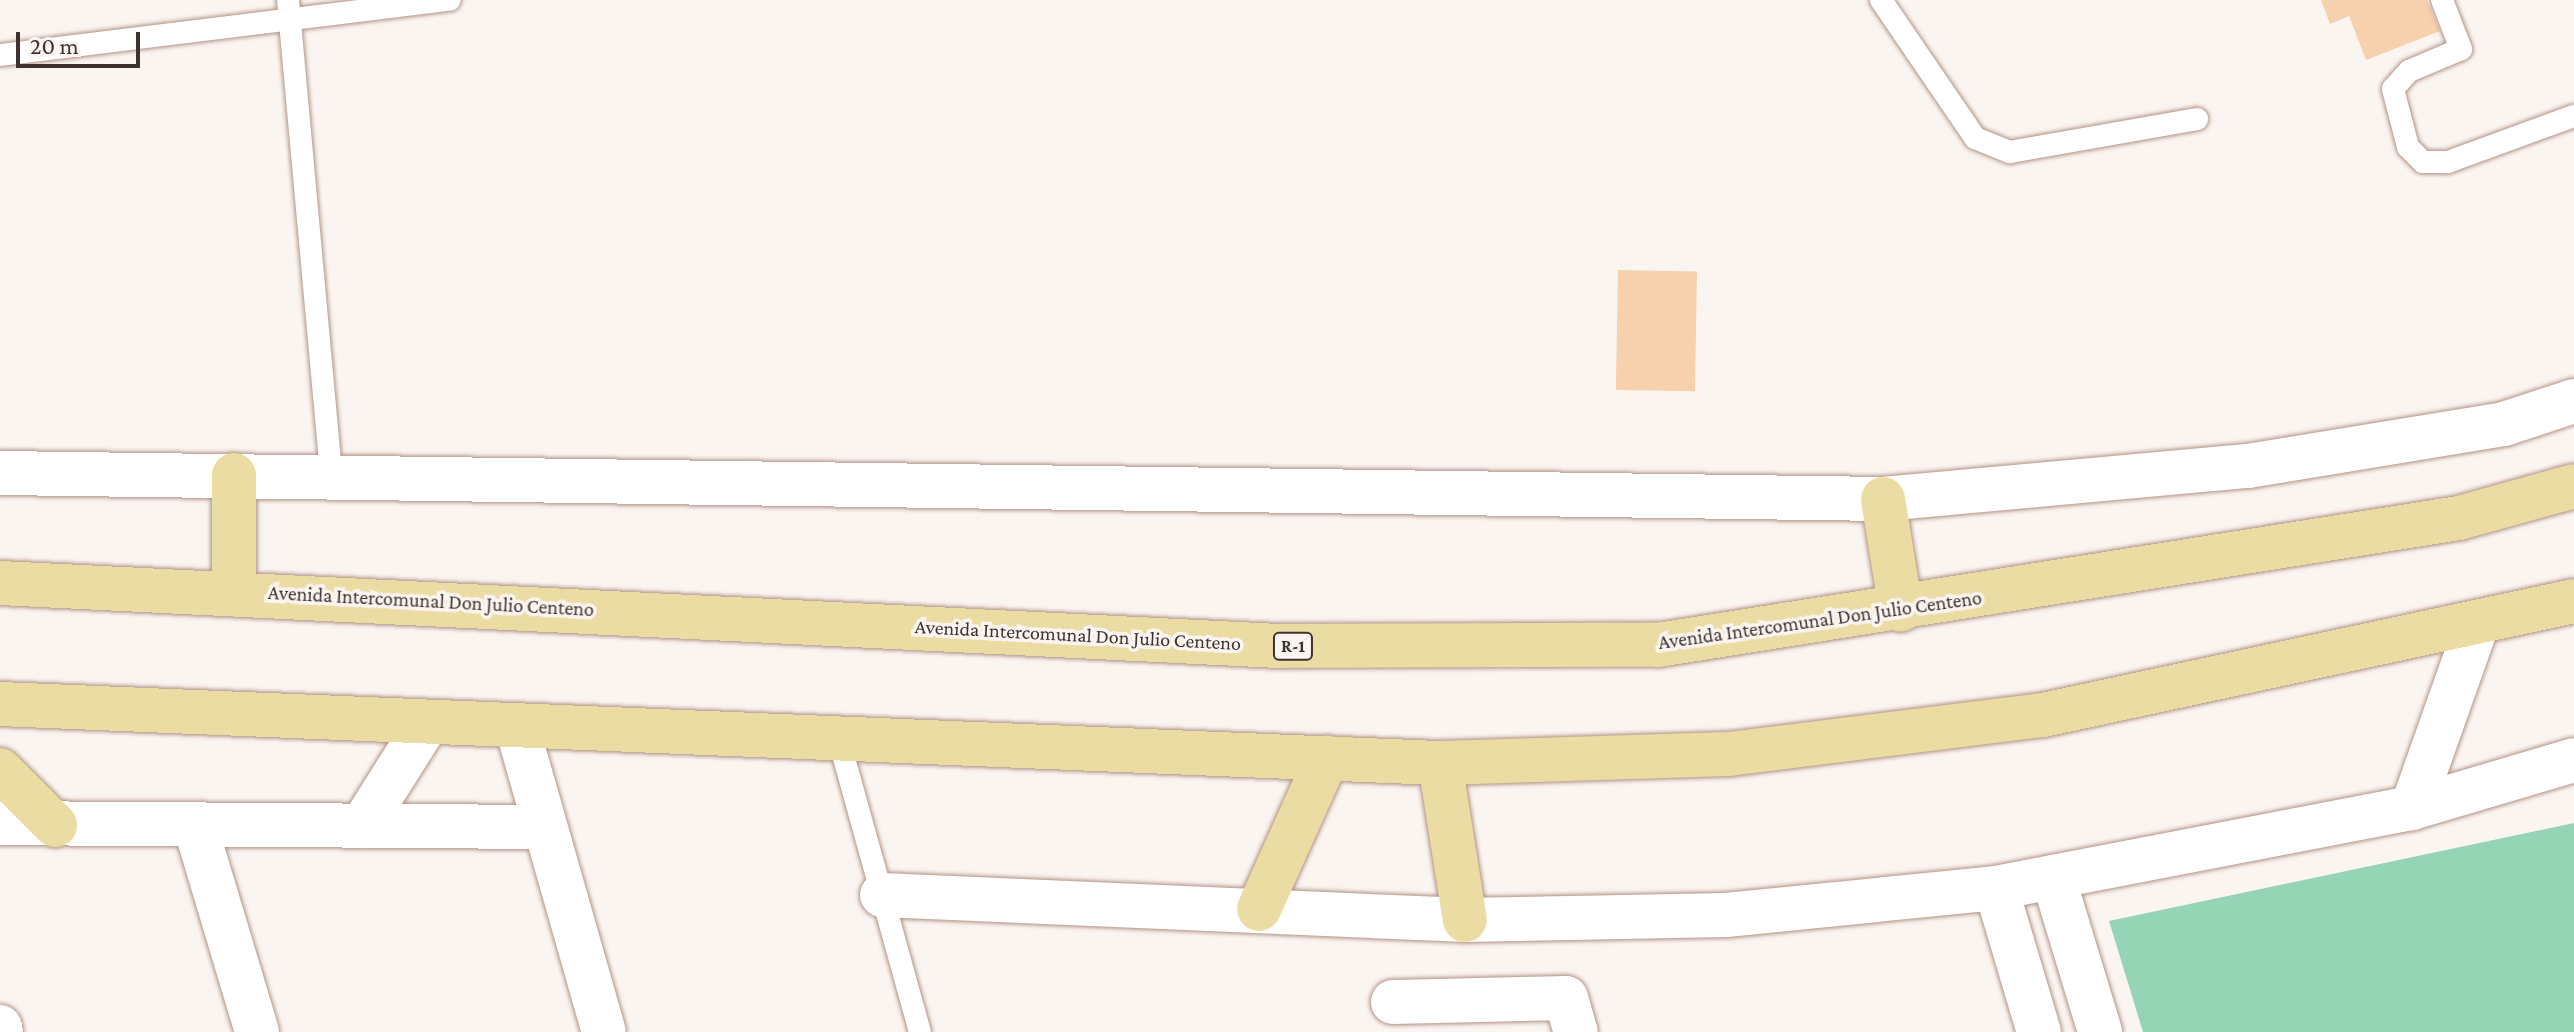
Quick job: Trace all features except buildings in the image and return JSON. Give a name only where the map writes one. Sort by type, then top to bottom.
[{"type":"main road","points":[[234,475],[234,591]]},
{"type":"main road","name":"Avenida Intercomunal Don Julio Centeno","points":[[0,583],[234,591],[1279,646],[1658,645],[1901,610],[2459,518],[2574,486]]},
{"type":"main road","points":[[1883,499],[1901,610]]},
{"type":"main road","points":[[0,704],[1440,763],[1729,754],[2043,715],[2476,627],[2574,601]]},
{"type":"main road","points":[[1259,909],[1327,758]]},
{"type":"main road","points":[[1440,763],[1465,920]]},
{"type":"main road","points":[[0,770],[55,825]]},
{"type":"street","points":[[0,473],[1883,499],[2248,466],[2504,424],[2574,401]]},
{"type":"street","points":[[2412,808],[2476,627]]},
{"type":"street","points":[[362,826],[427,723]]},
{"type":"street","points":[[517,727],[542,827],[604,1032]]},
{"type":"street","points":[[882,895],[1465,920],[1726,915],[1996,888],[2412,808],[2574,760]]},
{"type":"street","points":[[0,823],[542,827]]},
{"type":"street","points":[[195,825],[257,1032]]},
{"type":"street","points":[[2053,877],[2100,1032]]},
{"type":"street","points":[[1996,888],[2039,1032]]},
{"type":"street","points":[[1393,1002],[1566,998],[1576,1032]]},
{"type":"lane","points":[[0,55],[288,10],[450,0]]},
{"type":"lane","points":[[1881,0],[1975,138],[2010,152],[2197,119]]},
{"type":"lane","points":[[2442,0],[2461,49],[2409,71],[2393,89],[2408,147],[2423,162],[2448,162],[2574,116]]},
{"type":"lane","points":[[288,10],[331,476]]},
{"type":"lane","points":[[839,740],[920,1032]]},
{"type":"green space","points":[[2574,823],[2574,1032],[2143,1032],[2109,921]]}]
